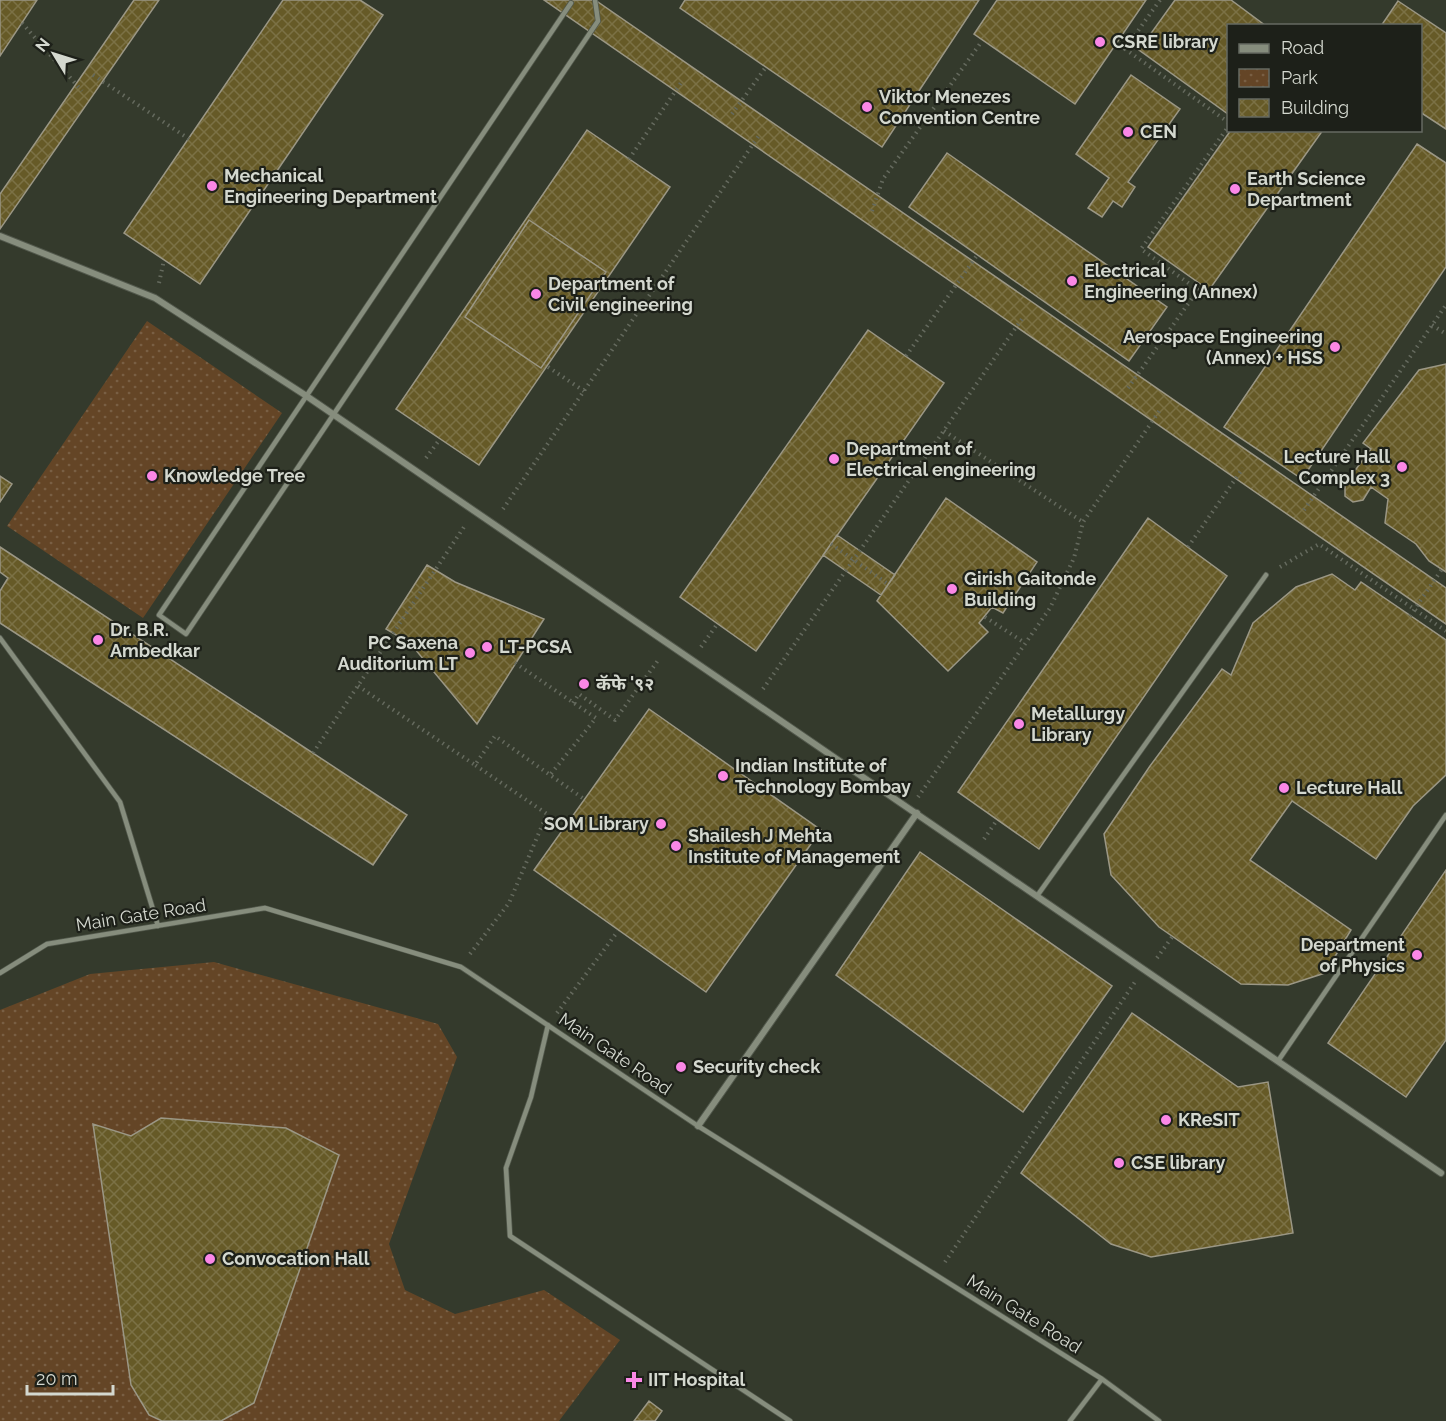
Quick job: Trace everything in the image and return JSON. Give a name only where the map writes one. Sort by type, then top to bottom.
[{"type":"street","points":[[0,236],[155,298],[305,395],[1145,971],[1444,1172]]},
{"type":"street","points":[[698,1126],[917,813]]},
{"type":"lane","points":[[571,3],[159,615],[186,634],[598,21],[596,0]]},
{"type":"lane","points":[[1037,896],[1266,575]]},
{"type":"lane","points":[[0,638],[120,802],[158,926]]},
{"type":"lane","points":[[1278,1061],[1446,815]]},
{"type":"lane","name":"Main Gate Road","points":[[0,973],[47,944],[265,908],[461,967],[698,1126],[1102,1379],[1159,1421]]},
{"type":"lane","points":[[548,1025],[531,1097],[506,1168],[510,1236],[790,1421]]},
{"type":"lane","points":[[1070,1421],[1102,1379]]},
{"type":"path","points":[[1160,0],[1125,49],[1227,121]]},
{"type":"path","points":[[22,23],[82,91]]},
{"type":"path","points":[[872,211],[883,179],[982,41]]},
{"type":"path","points":[[732,114],[766,67]]},
{"type":"path","points":[[93,75],[189,139]]},
{"type":"path","points":[[630,159],[683,80]]},
{"type":"path","points":[[1128,388],[1198,290],[1141,249],[1227,128]]},
{"type":"path","points":[[493,523],[760,134]]},
{"type":"path","points":[[906,356],[978,254]]},
{"type":"path","points":[[1304,510],[1446,305]]},
{"type":"path","points":[[754,702],[1024,316]]},
{"type":"path","points":[[1432,325],[1446,334]]},
{"type":"path","points":[[548,367],[584,391]]},
{"type":"path","points":[[910,809],[1050,608],[1074,558],[1083,522],[1160,410]]},
{"type":"path","points":[[944,431],[1083,522]]},
{"type":"path","points":[[417,471],[440,439]]},
{"type":"path","points":[[1188,547],[1244,468]]},
{"type":"path","points":[[313,753],[475,511]]},
{"type":"path","points":[[831,544],[888,584]]},
{"type":"path","points":[[1266,575],[1319,544],[1446,631]]},
{"type":"path","points":[[1410,616],[1442,569]]},
{"type":"path","points":[[985,617],[1026,643]]},
{"type":"path","points":[[692,660],[718,623]]},
{"type":"path","points":[[573,703],[579,694],[615,720],[669,644]]},
{"type":"path","points":[[515,663],[596,718],[550,775]]},
{"type":"path","points":[[358,686],[547,814],[509,903],[461,967]]},
{"type":"path","points":[[475,765],[495,736],[584,799]]},
{"type":"path","points":[[975,853],[998,820]]},
{"type":"path","points":[[548,1025],[618,931]]},
{"type":"path","points":[[936,1275],[1145,971],[1172,937]]},
{"type":"green space","points":[[147,321],[282,413],[143,618],[7,526]]},
{"type":"green space","points":[[214,962],[438,1024],[457,1057],[389,1244],[405,1290],[455,1314],[544,1290],[620,1340],[559,1421],[0,1421],[0,1010],[90,974]]},
{"type":"building","points":[[0,0],[37,0],[0,56]]},
{"type":"building","points":[[134,0],[159,0],[0,229],[0,194]]},
{"type":"building","name":"Mechanical Engineering Department","points":[[283,0],[360,0],[383,15],[200,284],[124,233]]},
{"type":"building","points":[[544,0],[595,0],[1446,588],[1446,624]]},
{"type":"building","name":"Viktor Menezes Convention Centre","points":[[685,0],[979,0],[882,147],[680,8]]},
{"type":"building","points":[[997,0],[1146,0],[1075,104],[974,34]]},
{"type":"building","points":[[1175,0],[1231,0],[1263,24],[1227,24],[1227,113],[1139,50]]},
{"type":"building","points":[[1398,1],[1446,33],[1446,129],[1422,113],[1422,24],[1382,24]]},
{"type":"building","name":"CEN","points":[[1131,75],[1180,109],[1128,182],[1135,187],[1122,207],[1113,201],[1102,217],[1088,208],[1109,178],[1076,154]]},
{"type":"building","name":"Department of Civil engineering","points":[[587,130],[670,187],[479,465],[396,409]]},
{"type":"building","name":"Earth Science Department","points":[[1230,132],[1322,132],[1209,290],[1148,247]]},
{"type":"building","name":"Aerospace Engineering (Annex) + HSS","points":[[1417,144],[1446,163],[1446,267],[1302,479],[1224,427]]},
{"type":"building","name":"Electrical Engineering (Annex)","points":[[947,153],[1167,307],[1129,361],[909,207]]},
{"type":"building","points":[[529,220],[606,272],[541,368],[465,317]]},
{"type":"building","name":"Department of Electrical engineering","points":[[868,330],[944,383],[756,651],[680,597]]},
{"type":"building","name":"Lecture Hall Complex 3","points":[[1446,364],[1446,572],[1429,561],[1416,544],[1385,523],[1388,499],[1371,487],[1363,500],[1353,502],[1345,496],[1345,484],[1371,449],[1363,443],[1419,370]]},
{"type":"building","points":[[0,476],[12,484],[0,502]]},
{"type":"building","name":"Girish Gaitonde Building","points":[[946,498],[1037,562],[1003,613],[992,607],[979,623],[988,632],[948,671],[877,601]]},
{"type":"building","points":[[1148,518],[1227,576],[1039,849],[958,792]]},
{"type":"building","points":[[837,535],[895,575],[881,595],[823,555]]},
{"type":"building","points":[[0,547],[407,815],[373,865],[0,623],[0,591],[8,578],[0,572]]},
{"type":"building","name":"PC Saxena Auditorium LT","points":[[427,565],[455,582],[544,619],[477,724],[410,643],[386,629]]},
{"type":"building","name":"Lecture Hall","points":[[1332,574],[1355,590],[1361,582],[1446,640],[1446,775],[1413,806],[1376,859],[1292,801],[1250,860],[1351,930],[1325,973],[1288,985],[1241,984],[1159,927],[1111,875],[1104,834],[1150,766],[1222,669],[1231,675],[1253,623],[1296,587]]},
{"type":"building","points":[[649,709],[821,830],[706,992],[534,870]]},
{"type":"building","points":[[920,852],[1112,986],[1023,1112],[836,975]]},
{"type":"building","name":"Department of Physics","points":[[1446,870],[1446,1040],[1406,1097],[1328,1043]]},
{"type":"building","name":"KReSIT","points":[[1132,1013],[1238,1087],[1268,1082],[1293,1233],[1151,1257],[1111,1244],[1021,1173]]},
{"type":"building","name":"Convocation Hall","points":[[161,1118],[286,1128],[339,1155],[254,1403],[221,1421],[162,1421],[149,1415],[131,1385],[93,1124],[131,1136]]},
{"type":"building","name":"IIT Hospital","points":[[649,1401],[662,1411],[655,1421],[634,1421]]},
{"type":"place","name":"CSRE library","points":[[1100,42]]},
{"type":"place","name":"Viktor Menezes Convention Centre","points":[[867,107]]},
{"type":"place","name":"CEN","points":[[1128,132]]},
{"type":"place","name":"Mechanical Engineering Department","points":[[212,186]]},
{"type":"place","name":"Earth Science Department","points":[[1235,189]]},
{"type":"place","name":"Electrical Engineering (Annex)","points":[[1072,281]]},
{"type":"place","name":"Department of Civil engineering","points":[[536,294]]},
{"type":"place","name":"Aerospace Engineering (Annex) + HSS","points":[[1335,347]]},
{"type":"place","name":"Department of Electrical engineering","points":[[834,459]]},
{"type":"place","name":"Lecture Hall Complex 3","points":[[1402,467]]},
{"type":"place","name":"Knowledge Tree","points":[[152,476]]},
{"type":"place","name":"Girish Gaitonde Building","points":[[952,589]]},
{"type":"place","name":"Dr. B.R. Ambedkar","points":[[98,640]]},
{"type":"place","name":"LT-PCSA","points":[[487,647]]},
{"type":"place","name":"PC Saxena Auditorium LT","points":[[470,653]]},
{"type":"place","name":"कॅफे '९२","points":[[584,684]]},
{"type":"place","name":"Metallurgy Library","points":[[1019,724]]},
{"type":"place","name":"Indian Institute of Technology Bombay","points":[[723,776]]},
{"type":"place","name":"Lecture Hall","points":[[1284,788]]},
{"type":"place","name":"SOM Library","points":[[661,824]]},
{"type":"place","name":"Shailesh J Mehta Institute of Management","points":[[676,846]]},
{"type":"place","name":"Department of Physics","points":[[1417,955]]},
{"type":"place","name":"Security check","points":[[681,1067]]},
{"type":"place","name":"KReSIT","points":[[1166,1120]]},
{"type":"place","name":"CSE library","points":[[1119,1163]]},
{"type":"place","name":"Convocation Hall","points":[[210,1259]]},
{"type":"place","name":"IIT Hospital","points":[[634,1380]]}]
